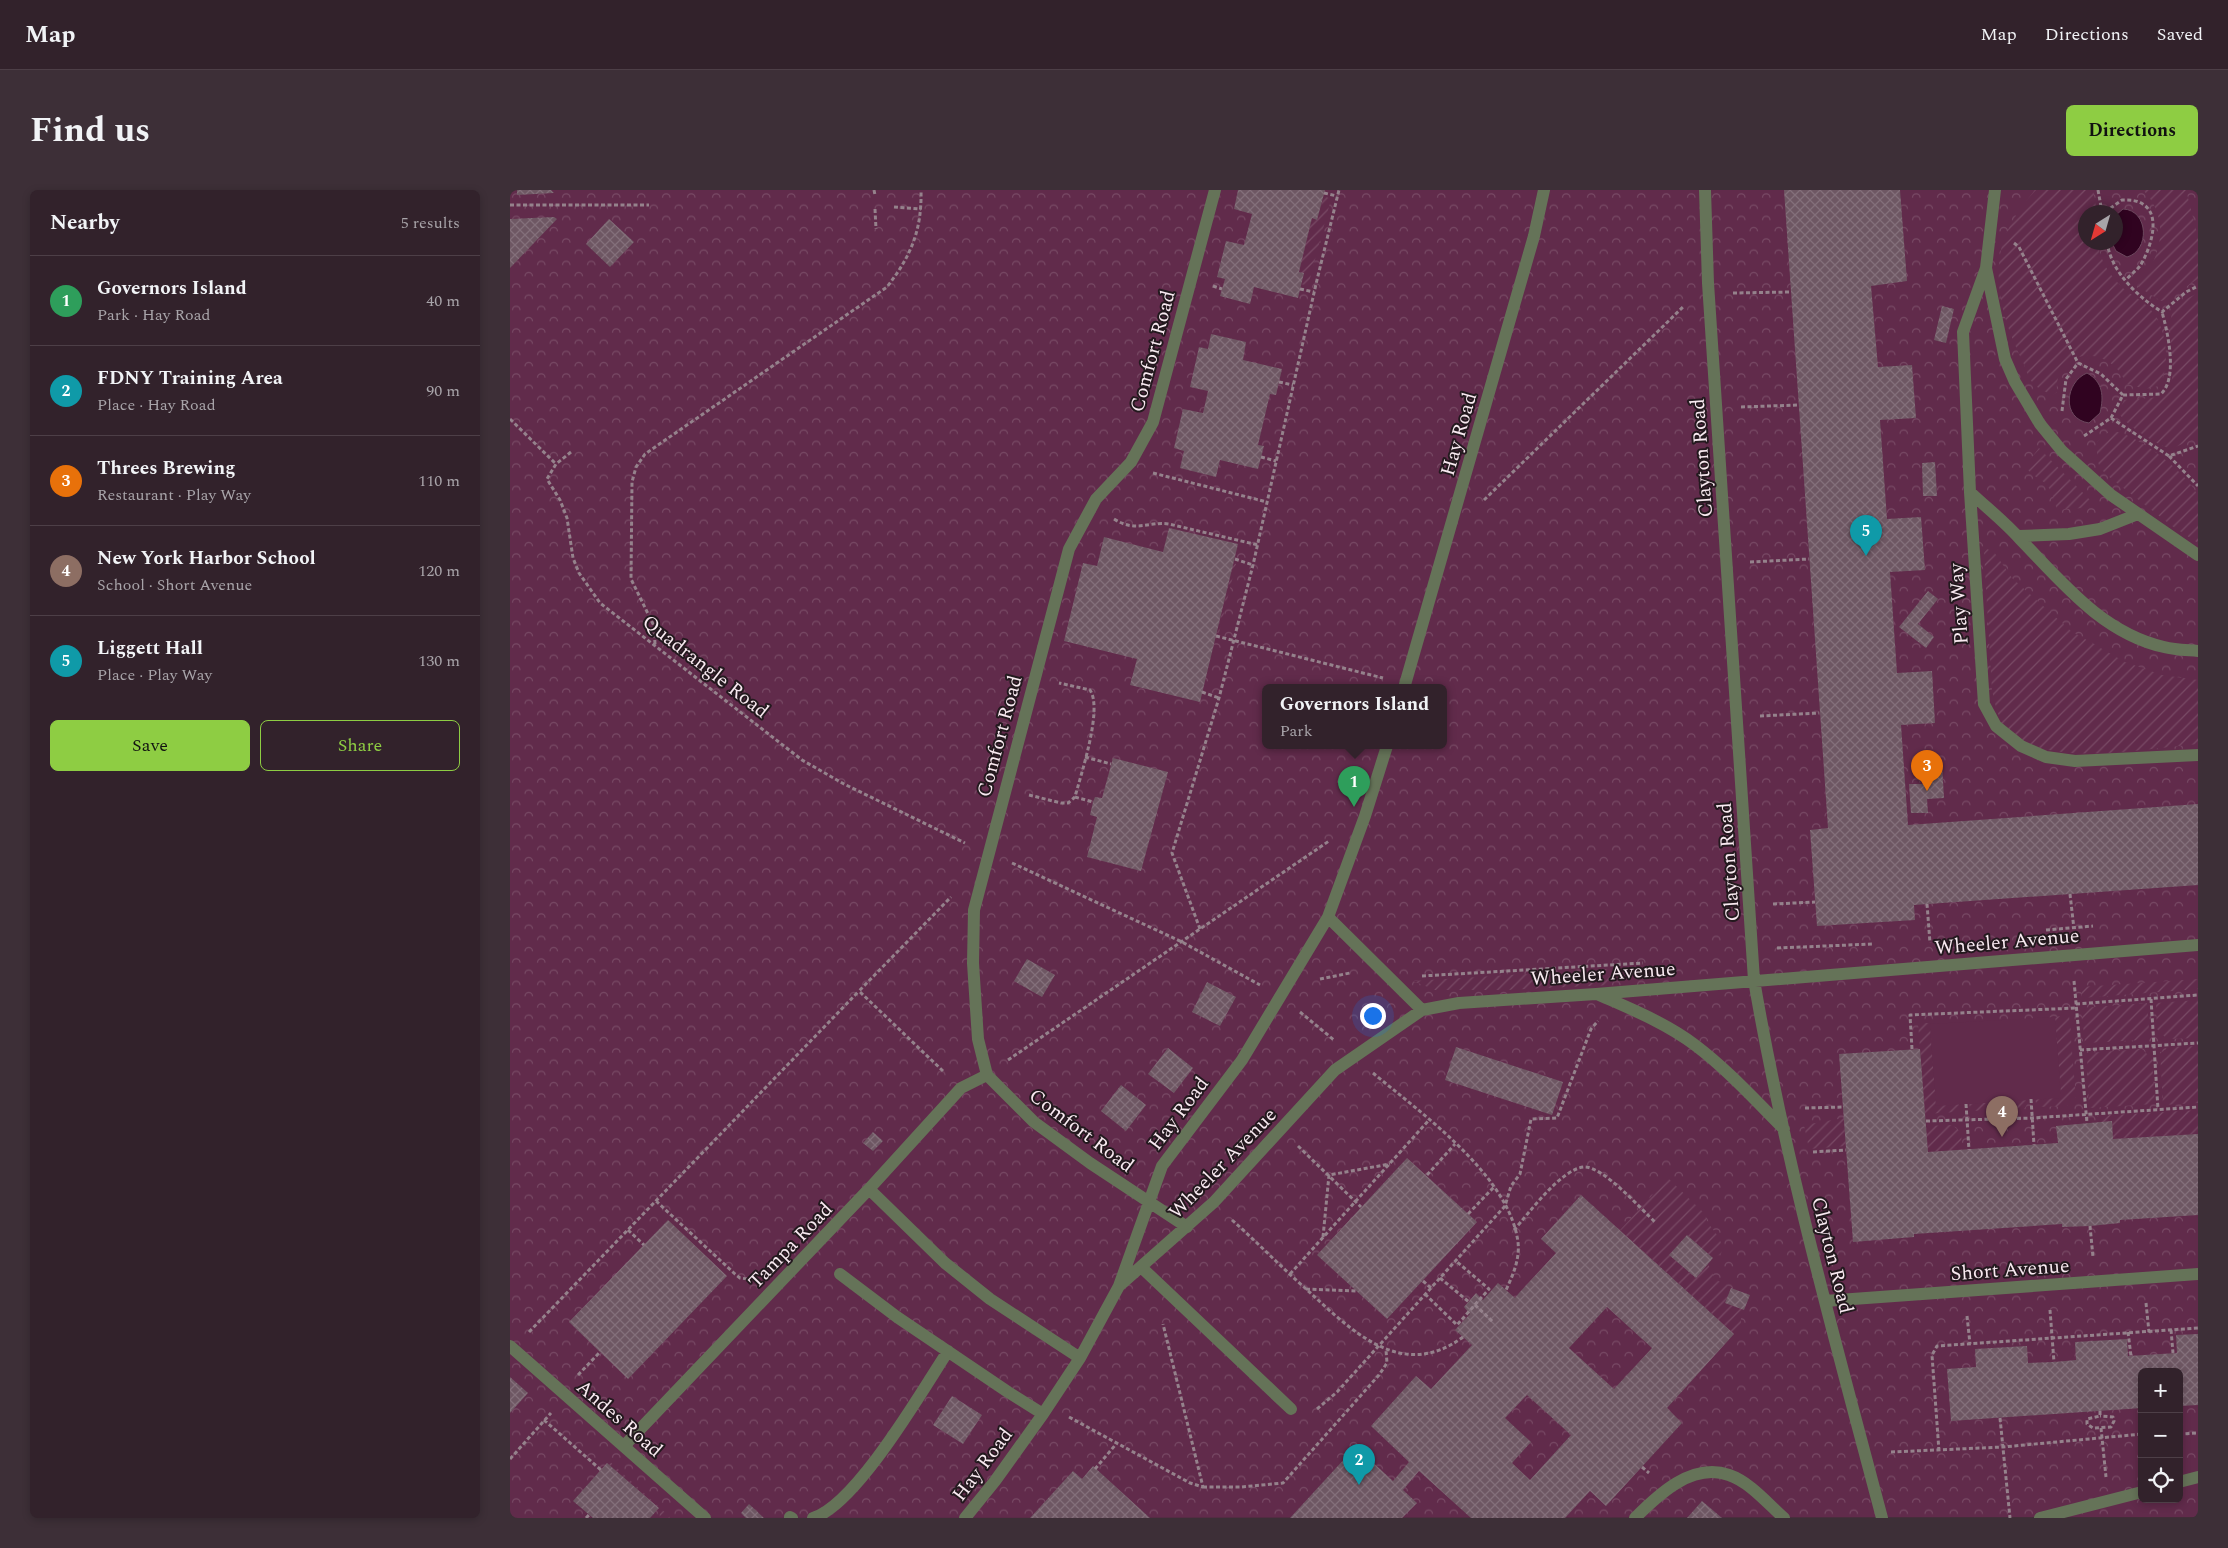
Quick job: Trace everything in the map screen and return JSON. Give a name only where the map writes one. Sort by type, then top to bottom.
[{"type":"street","name":"Comfort Road","points":[[1187,1227],[1090,1163],[1034,1122],[987,1075],[978,1039],[973,963],[974,910],[1034,676],[1069,549],[1093,505],[1134,457],[1153,422],[1215,190]]},
{"type":"street","name":"Hay Road","points":[[1405,684],[1534,236],[1544,190]]},
{"type":"street","name":"Clayton Road","points":[[1705,190],[1708,289],[1754,980],[1769,1066],[1825,1301],[1882,1518]]},
{"type":"street","name":"Play Way","points":[[1995,190],[1986,268],[1963,332],[1970,492],[1984,704],[1996,726],[2021,746],[2046,757],[2075,762],[2198,755]]},
{"type":"street","name":"Play Way","points":[[1986,268],[2005,358],[2015,382],[2040,424],[2062,451],[2111,495],[2198,554]]},
{"type":"street","points":[[1970,492],[2018,536],[2074,596],[2099,617],[2130,636],[2164,648],[2198,651]]},
{"type":"street","points":[[2018,536],[2069,534],[2100,529],[2138,514]]},
{"type":"street","name":"Hay Road","points":[[965,1518],[995,1481],[1046,1410],[1080,1358],[1119,1286],[1162,1166],[1242,1060],[1328,917],[1365,816],[1386,749]]},
{"type":"street","points":[[1328,917],[1422,1010]]},
{"type":"street","name":"Wheeler Avenue","points":[[1119,1286],[1214,1202],[1335,1070],[1353,1055],[1422,1010],[1468,1002],[1596,994],[2198,945]]},
{"type":"street","points":[[1596,994],[1655,1020],[1694,1044],[1724,1069],[1784,1129]]},
{"type":"street","name":"Tampa Road","points":[[624,1446],[869,1189],[961,1088],[987,1075]]},
{"type":"street","points":[[869,1189],[945,1263],[990,1299],[1080,1358]]},
{"type":"street","points":[[1141,1267],[1291,1409]]},
{"type":"street","points":[[840,1274],[857,1289],[1008,1392],[1046,1410]]},
{"type":"street","name":"Short Avenue","points":[[1825,1301],[2198,1274]]},
{"type":"street","name":"Andes Road","points":[[512,1347],[706,1518]]},
{"type":"street","points":[[813,1518],[821,1516],[845,1497],[882,1452],[948,1351]]},
{"type":"street","points":[[1635,1518],[1656,1497],[1676,1483],[1694,1475],[1714,1472],[1729,1475],[1744,1484],[1784,1518]]},
{"type":"street","points":[[2183,1481],[2198,1478]]},
{"type":"street","points":[[2040,1518],[2138,1493]]},
{"type":"path","points":[[874,190],[875,195]]},
{"type":"path","points":[[655,644],[654,626],[631,578],[632,482],[636,467],[652,448],[887,288],[900,271],[916,238],[921,209],[921,190]]},
{"type":"path","points":[[1200,929],[1172,854],[1219,698],[1253,565],[1314,292],[1339,190]]},
{"type":"path","points":[[2098,190],[2102,205]]},
{"type":"path","points":[[1324,193],[1337,196]]},
{"type":"path","points":[[2114,205],[2122,200],[2135,200],[2145,205],[2152,214],[2153,225],[2147,250],[2140,266],[2126,280]]},
{"type":"path","points":[[510,205],[650,205]]},
{"type":"path","points":[[894,207],[921,209]]},
{"type":"path","points":[[875,208],[876,229]]},
{"type":"path","points":[[1991,226],[2019,247],[2078,363],[2102,374],[2123,395],[2161,394],[2168,387],[2170,368],[2167,330],[2162,312],[2135,292],[2118,269],[2110,250]]},
{"type":"path","points":[[2162,312],[2186,292],[2198,286]]},
{"type":"path","points":[[1300,289],[1314,292]]},
{"type":"path","points":[[1480,504],[1708,289],[1790,292]]},
{"type":"path","points":[[2062,451],[2064,425],[2062,415],[2063,392],[2066,378],[2078,363]]},
{"type":"path","points":[[1279,382],[1293,386]]},
{"type":"path","points":[[2062,451],[2111,418],[2123,395]]},
{"type":"path","points":[[1716,409],[1798,405]]},
{"type":"path","points":[[2111,418],[2170,456],[2198,486]]},
{"type":"path","points":[[510,419],[556,464],[570,452]]},
{"type":"path","points":[[2170,456],[2198,446]]},
{"type":"path","points":[[1134,457],[1150,473],[1266,502]]},
{"type":"path","points":[[1261,457],[1276,461]]},
{"type":"path","name":"Quadrangle Road","points":[[556,464],[547,479],[560,500],[567,518],[573,558],[579,574],[600,602],[802,760],[844,784],[976,848],[1284,990],[1353,1055],[1429,1120],[1482,1170],[1505,1206],[1518,1242],[1516,1268],[1506,1290]]},
{"type":"path","points":[[1093,505],[1118,521],[1132,526],[1144,527],[1156,522],[1258,545]]},
{"type":"path","points":[[1726,563],[1809,559]]},
{"type":"path","points":[[1235,560],[1253,565]]},
{"type":"path","points":[[1216,636],[1396,684]]},
{"type":"path","points":[[1005,789],[1061,804],[1068,803],[1075,797],[1095,712],[1095,697],[1090,690],[1034,676]]},
{"type":"path","points":[[1202,692],[1219,698]]},
{"type":"path","points":[[1737,716],[1820,713]]},
{"type":"path","points":[[1085,757],[1111,764]]},
{"type":"path","points":[[1075,797],[1093,802]]},
{"type":"path","points":[[987,1075],[1330,840]]},
{"type":"path","points":[[512,1347],[954,894]]},
{"type":"path","points":[[2070,894],[2075,955],[2076,1006],[2087,1123]]},
{"type":"path","points":[[1749,905],[1815,902]]},
{"type":"path","points":[[1927,904],[1932,966]]},
{"type":"path","points":[[1389,978],[1644,963]]},
{"type":"path","points":[[1284,990],[1379,967]]},
{"type":"path","points":[[859,991],[961,1088]]},
{"type":"path","points":[[1912,1050],[1910,1016],[2076,1006],[2198,996]]},
{"type":"path","points":[[2151,999],[2158,1109]]},
{"type":"path","points":[[1291,1409],[1300,1415],[1310,1414],[1337,1392],[1505,1206],[1511,1186],[1520,1174],[1531,1119],[1557,1118],[1591,1029],[1616,1003]]},
{"type":"path","points":[[2080,1050],[2198,1043]]},
{"type":"path","points":[[2031,1099],[2034,1145]]},
{"type":"path","points":[[1966,1104],[1969,1150]]},
{"type":"path","points":[[1779,1108],[1843,1107]]},
{"type":"path","points":[[1926,1121],[2032,1118],[2198,1107]]},
{"type":"path","points":[[1290,1274],[1429,1120]]},
{"type":"path","points":[[1281,1130],[1330,1175],[1361,1207]]},
{"type":"path","points":[[1427,1175],[1455,1144]]},
{"type":"path","points":[[1790,1154],[1846,1150]]},
{"type":"path","points":[[1330,1175],[1390,1164]]},
{"type":"path","points":[[1514,1231],[1560,1180],[1573,1171],[1586,1167],[1596,1171],[1612,1182],[1656,1223]]},
{"type":"path","points":[[1323,1238],[1330,1175]]},
{"type":"path","points":[[1468,1214],[1494,1187]]},
{"type":"path","points":[[656,1201],[735,1274],[746,1280],[750,1278]]},
{"type":"path","points":[[1214,1202],[1339,1321],[1377,1346],[1386,1350],[1414,1354],[1437,1351],[1450,1346],[1463,1337]]},
{"type":"path","points":[[2090,1226],[2093,1282]]},
{"type":"path","points":[[628,1230],[644,1245]]},
{"type":"path","points":[[1424,1294],[1457,1325],[1489,1289],[1456,1261]]},
{"type":"path","points":[[1440,1278],[1468,1302]]},
{"type":"path","points":[[2143,1279],[2149,1332]]},
{"type":"path","points":[[1423,1281],[1431,1288]]},
{"type":"path","points":[[1306,1289],[1357,1291]]},
{"type":"path","points":[[1475,1305],[1493,1322]]},
{"type":"path","points":[[1160,1316],[1203,1487]]},
{"type":"path","points":[[1939,1451],[1932,1355],[1937,1346],[2198,1328]]},
{"type":"path","points":[[2171,1330],[2173,1353]]},
{"type":"path","points":[[2128,1332],[2130,1356]]},
{"type":"path","points":[[2052,1338],[2054,1362]]},
{"type":"path","points":[[1046,1410],[1116,1443],[1190,1483],[1203,1487],[1240,1487],[1283,1483],[1379,1375],[1387,1363],[1386,1350]]},
{"type":"path","points":[[580,1373],[600,1352]]},
{"type":"path","points":[[510,1459],[566,1396]]},
{"type":"path","points":[[2100,1411],[2100,1416]]},
{"type":"path","points":[[2110,1415],[2114,1421],[2111,1427],[2089,1426],[2086,1422],[2090,1417],[2100,1416],[2110,1415]]},
{"type":"path","points":[[2000,1418],[2010,1518]]},
{"type":"path","points":[[544,1420],[600,1470]]},
{"type":"path","points":[[2101,1428],[2108,1500]]},
{"type":"path","points":[[2183,1434],[2198,1432]]},
{"type":"path","points":[[1865,1453],[2003,1447],[2138,1434]]},
{"type":"path","points":[[1095,1469],[1116,1443]]},
{"type":"green space","points":[[510,190],[2198,190],[2198,1517],[510,1518]]},
{"type":"green space","points":[[2035,190],[2093,190],[2096,205],[2078,205],[2078,250],[2099,250],[2106,268],[2114,279],[2148,307],[2160,325],[2166,353],[2165,370],[2159,386],[2145,389],[2127,384],[2113,365],[2093,356],[2084,356],[2067,364],[2061,371],[2057,392],[2053,395],[2033,383],[2011,336],[2000,294],[1999,265],[2001,250],[2006,234],[2019,211]]},
{"type":"green space","points":[[2143,190],[2186,190],[2198,237],[2198,279],[2161,301],[2137,286],[2146,275],[2152,263],[2160,238],[2157,213],[2152,201]]},
{"type":"green space","points":[[1324,196],[1331,199],[1308,286],[1301,284],[1304,273],[1299,272],[1312,218],[1317,219]]},
{"type":"green space","points":[[2198,293],[2198,437],[2171,449],[2130,425],[2120,415],[2120,409],[2124,400],[2159,397],[2168,390],[2172,381],[2173,370],[2170,332],[2173,311],[2181,302]]},
{"type":"green space","points":[[2110,431],[2133,438],[2160,455],[2193,487],[2198,496],[2198,543],[2172,526],[2100,468],[2097,459],[2097,442]]},
{"type":"green space","points":[[2039,448],[2090,500],[2090,505],[2082,508],[2057,510],[2052,495],[2045,483],[2028,470],[2029,461]]},
{"type":"green space","points":[[1987,549],[1994,552],[2012,578],[2071,631],[2125,662],[2162,675],[2198,680],[2198,744],[2123,752],[2066,752],[2036,746],[2012,733],[2001,719],[1992,691],[1984,553]]},
{"type":"green space","points":[[1234,563],[1236,564],[1219,633],[1217,633]]},
{"type":"green space","points":[[1610,969],[1612,985],[1505,990],[1435,990],[1413,981]]},
{"type":"green space","points":[[2198,979],[2198,989],[2082,998],[2081,987]]},
{"type":"green space","points":[[2198,1000],[2198,1038],[2167,1039],[2157,1029],[2156,1003]]},
{"type":"green space","points":[[2147,1003],[2149,1029],[2144,1033],[2142,1040],[2085,1043],[2081,1008]]},
{"type":"green space","points":[[2069,1015],[2076,1098],[2068,1098],[2068,1106],[2037,1107],[2035,1099],[2061,1097],[2055,1017]]},
{"type":"green space","points":[[2055,1017],[2061,1098],[1936,1106],[1930,1024]]},
{"type":"green space","points":[[1918,1023],[1930,1023],[1936,1105],[1959,1104],[1959,1110],[1956,1112],[1925,1114]]},
{"type":"green space","points":[[2198,1046],[2198,1103],[2163,1105],[2160,1052],[2165,1051],[2167,1047]]},
{"type":"green space","points":[[2142,1049],[2152,1059],[2155,1104],[2089,1108],[2087,1053]]},
{"type":"green space","points":[[2026,1100],[2025,1108],[1971,1111],[1969,1104]]},
{"type":"green space","points":[[2198,1110],[2198,1134],[2113,1139],[2111,1121],[2098,1123],[2097,1116]]},
{"type":"green space","points":[[1844,1118],[1846,1146],[1809,1149],[1804,1125]]},
{"type":"green space","points":[[1952,1125],[1961,1132],[1962,1150],[1928,1152],[1926,1126]]},
{"type":"green space","points":[[1668,1178],[1705,1214],[1709,1224],[1719,1237],[1722,1248],[1721,1254],[1713,1258],[1687,1235],[1670,1255],[1695,1278],[1708,1264],[1715,1279],[1731,1288],[1725,1303],[1744,1310],[1741,1318],[1741,1328],[1734,1334],[1620,1230]]},
{"type":"green space","points":[[607,1459],[670,1517],[660,1518],[659,1508],[607,1463]]},
{"type":"shaded area","points":[[2123,209],[2132,211],[2142,223],[2143,239],[2140,247],[2127,257],[2116,251],[2123,250]]},
{"type":"shaded area","points":[[2087,373],[2099,385],[2102,395],[2100,413],[2089,423],[2080,420],[2074,415],[2070,408],[2069,400],[2074,384]]},
{"type":"building","points":[[517,190],[551,190],[554,193],[517,195]]},
{"type":"building","points":[[1238,190],[1325,190],[1317,220],[1312,218],[1299,272],[1304,273],[1298,298],[1254,287],[1250,304],[1220,296],[1225,279],[1217,277],[1226,241],[1244,245],[1252,214],[1234,209]]},
{"type":"building","points":[[1784,190],[1900,190],[1907,281],[1871,286],[1878,367],[1912,365],[1916,418],[1880,420],[1887,519],[1921,517],[1925,570],[1890,572],[1897,673],[1932,671],[1935,723],[1901,725],[1908,825],[2198,804],[2198,885],[1914,905],[1915,920],[1817,926],[1810,830],[1828,828]]},
{"type":"building","points":[[554,217],[557,219],[510,268],[510,219]]},
{"type":"building","points":[[609,219],[634,242],[610,267],[586,244]]},
{"type":"building","points":[[1942,306],[1954,309],[1946,343],[1934,340]]},
{"type":"building","points":[[1211,334],[1246,342],[1243,360],[1282,369],[1276,395],[1270,394],[1258,445],[1264,446],[1258,469],[1220,460],[1216,477],[1180,468],[1184,451],[1174,448],[1183,409],[1203,413],[1208,391],[1190,387],[1199,347],[1208,349]]},
{"type":"building","points":[[1935,462],[1937,496],[1923,496],[1922,463]]},
{"type":"building","points":[[1169,528],[1238,544],[1200,702],[1130,685],[1137,659],[1064,641],[1083,563],[1097,566],[1104,537],[1163,552]]},
{"type":"building","points":[[1928,591],[1938,599],[1918,624],[1934,637],[1926,648],[1899,627]]},
{"type":"building","points":[[1113,758],[1168,772],[1141,871],[1087,857],[1097,817],[1090,815],[1093,802],[1095,797],[1102,798]]},
{"type":"building","points":[[1942,765],[1944,798],[1927,799],[1928,813],[1911,813],[1909,784],[1924,784],[1923,766]]},
{"type":"building","points":[[1027,959],[1055,975],[1042,997],[1014,981]]},
{"type":"building","points":[[1207,982],[1236,997],[1220,1026],[1192,1012]]},
{"type":"building","points":[[1456,1047],[1563,1082],[1552,1115],[1445,1080]]},
{"type":"building","points":[[1168,1048],[1193,1068],[1174,1093],[1148,1074]]},
{"type":"building","points":[[1920,1049],[1928,1152],[2058,1143],[2056,1126],[2112,1121],[2113,1139],[2198,1134],[2198,1215],[2120,1220],[2120,1223],[2090,1226],[2062,1227],[2062,1224],[1914,1234],[1914,1237],[1853,1242],[1839,1054]]},
{"type":"building","points":[[1121,1085],[1146,1105],[1126,1131],[1101,1111]]},
{"type":"building","points":[[873,1132],[883,1141],[873,1151],[863,1143]]},
{"type":"building","points":[[1407,1158],[1477,1222],[1387,1319],[1317,1255]]},
{"type":"building","points":[[1581,1195],[1734,1334],[1667,1408],[1682,1423],[1606,1506],[1590,1491],[1565,1518],[1471,1518],[1419,1471],[1403,1490],[1417,1503],[1402,1518],[1290,1518],[1347,1456],[1360,1467],[1368,1458],[1393,1481],[1409,1462],[1371,1426],[1416,1376],[1431,1389],[1472,1345],[1455,1330],[1470,1314],[1464,1307],[1476,1293],[1483,1300],[1498,1283],[1515,1298],[1556,1253],[1541,1239]],"holes":[[[1607,1307],[1652,1348],[1614,1389],[1569,1348]],[[1527,1395],[1571,1435],[1530,1480],[1512,1463],[1531,1442],[1505,1418]]]},
{"type":"building","points":[[668,1220],[727,1276],[628,1379],[569,1322]]},
{"type":"building","points":[[1687,1235],[1713,1258],[1696,1278],[1669,1255]]},
{"type":"building","points":[[1731,1288],[1750,1295],[1744,1310],[1725,1303]]},
{"type":"building","points":[[2198,1334],[2198,1405],[2183,1406],[2183,1368],[2138,1368],[2138,1408],[1951,1421],[1947,1369],[1976,1367],[1975,1349],[2027,1346],[2028,1363],[2054,1362],[2076,1360],[2075,1342],[2127,1339],[2128,1356],[2177,1353],[2176,1335]]},
{"type":"building","points":[[510,1377],[528,1393],[510,1413]]},
{"type":"building","points":[[952,1396],[982,1415],[963,1444],[933,1425]]},
{"type":"building","points":[[607,1463],[659,1508],[650,1518],[593,1518],[573,1501]]},
{"type":"building","points":[[1093,1466],[1150,1518],[1030,1518],[1073,1471],[1082,1479]]},
{"type":"building","points":[[1702,1501],[1715,1512],[1722,1518],[1687,1518]]},
{"type":"building","points":[[749,1504],[764,1518],[746,1518],[741,1513]]},
{"type":"place","name":"Liggett Hall","points":[[1866,556]]},
{"type":"place","name":"Threes Brewing","points":[[1927,791]]},
{"type":"place","name":"Governors Island","points":[[1354,807]]},
{"type":"place","name":"New York Harbor School","points":[[2002,1137]]},
{"type":"place","name":"FDNY Training Area","points":[[1359,1485]]}]
